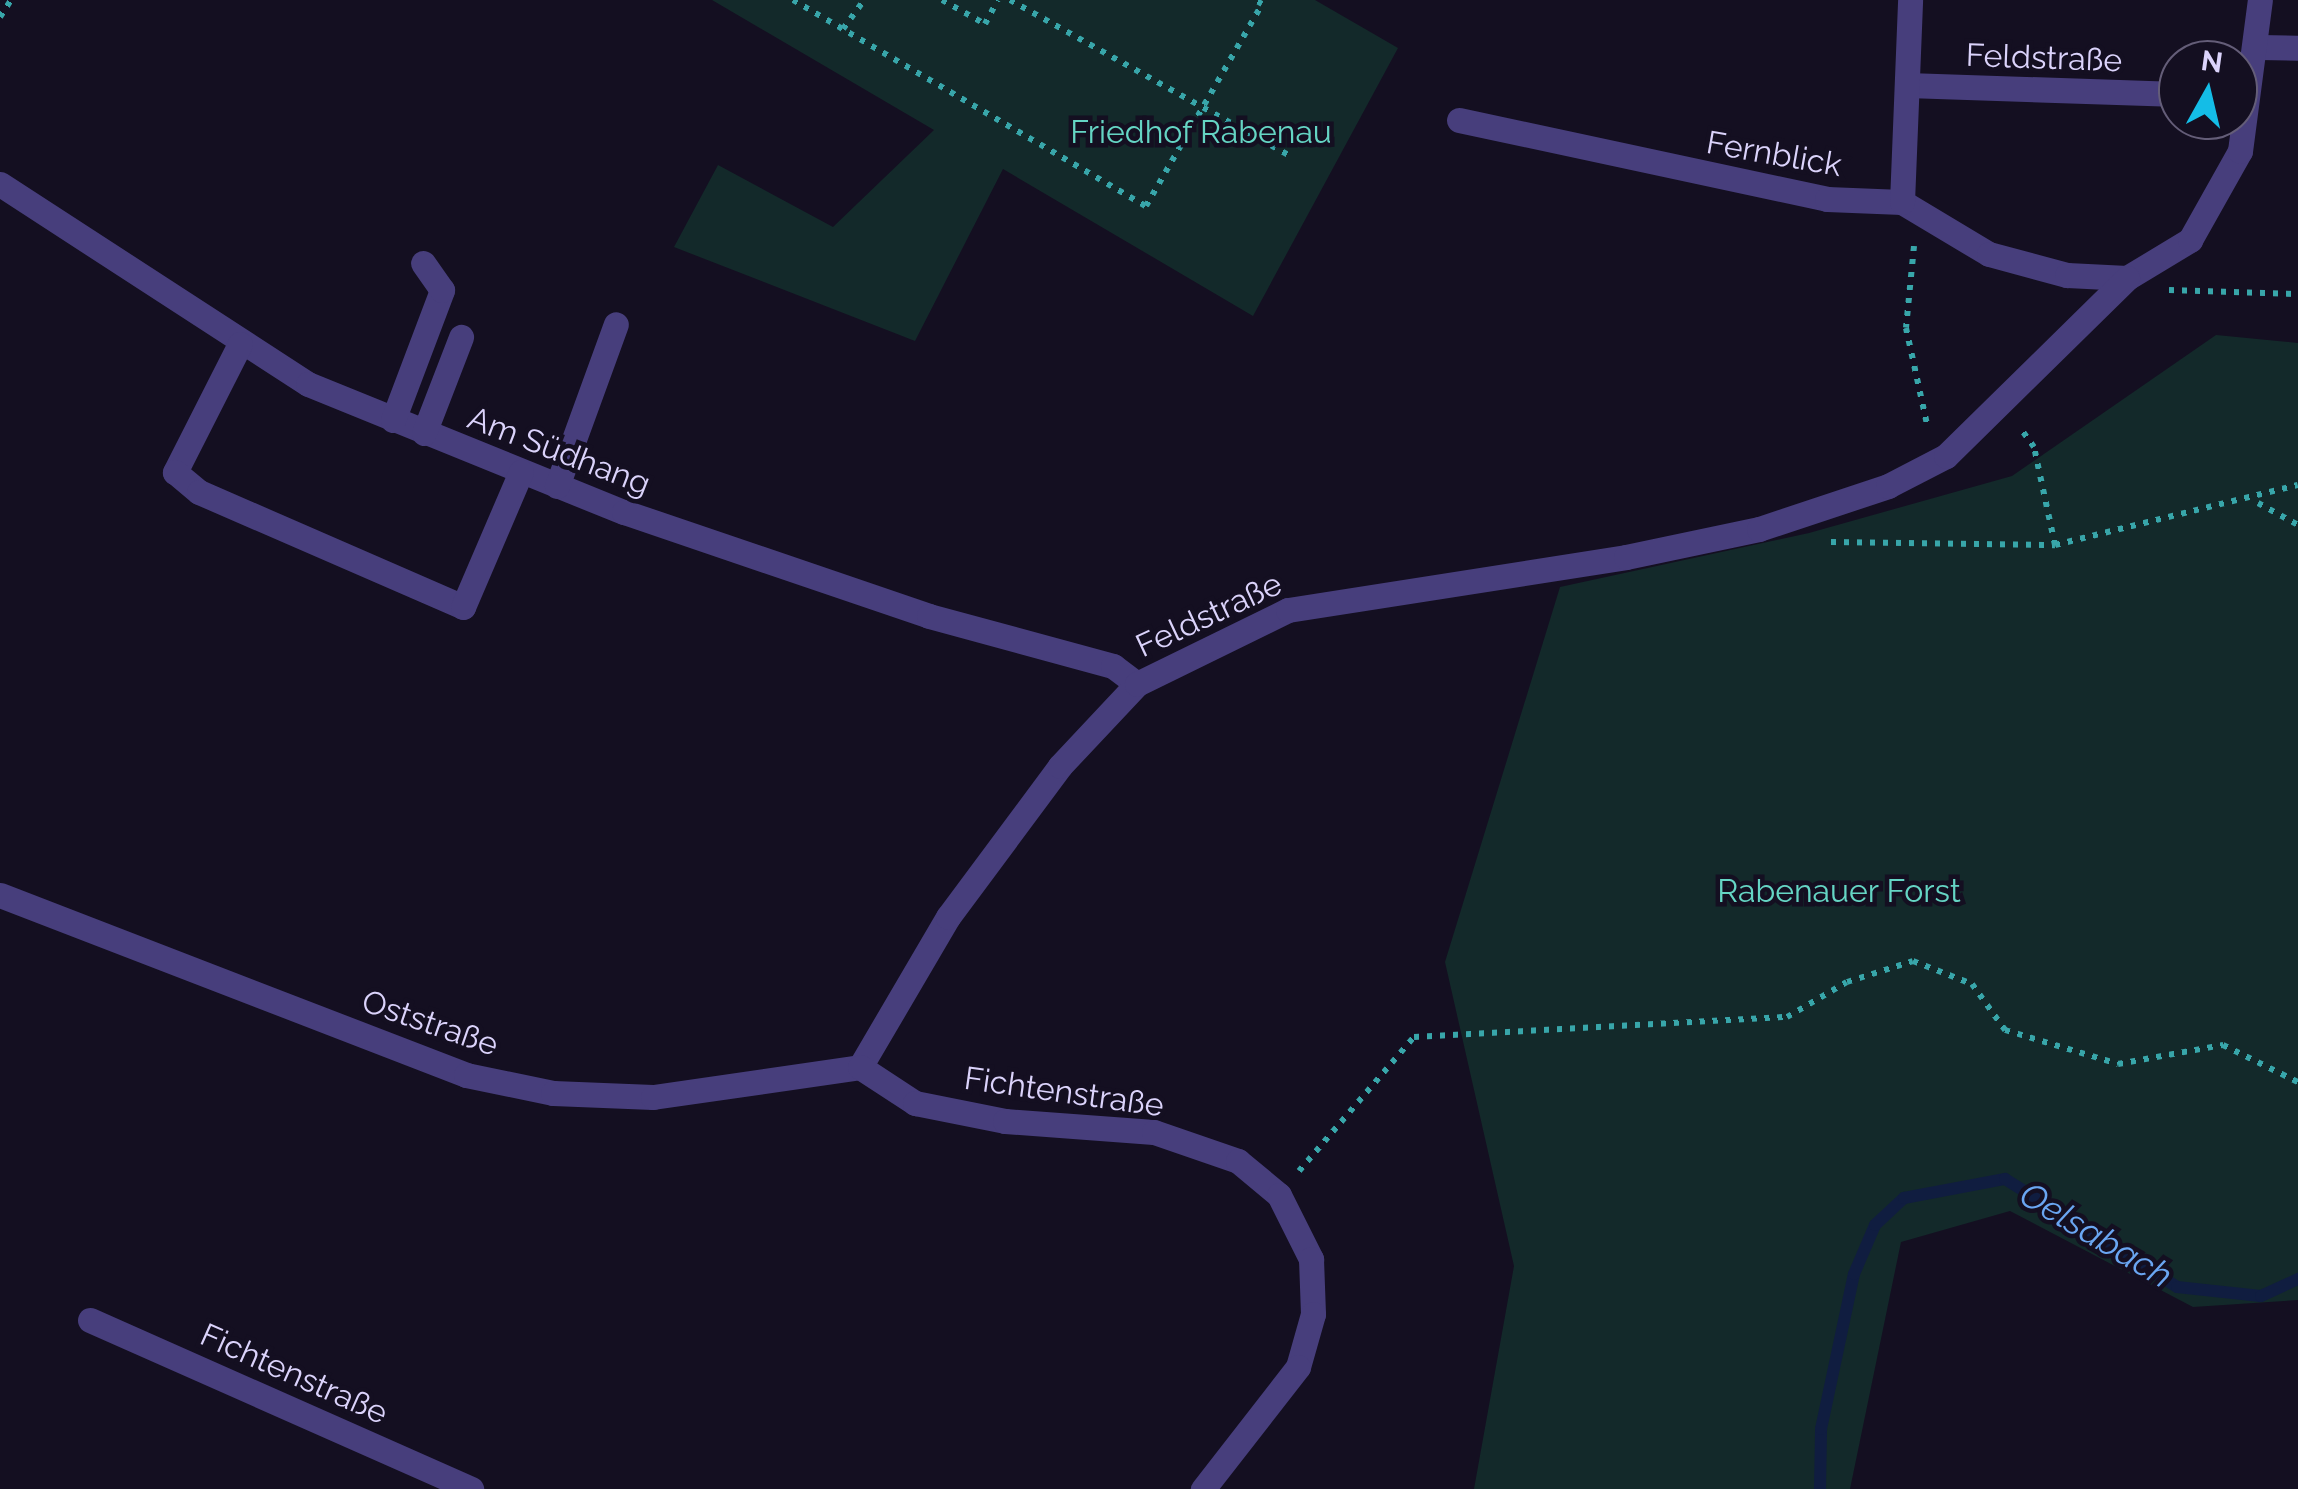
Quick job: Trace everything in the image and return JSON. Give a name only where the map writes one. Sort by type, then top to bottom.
[{"type":"street","points":[[1902,202],[1910,0]]},
{"type":"street","points":[[2258,49],[2260,0]]},
{"type":"street","points":[[2259,46],[2298,48]]},
{"type":"street","name":"Feldstraße","points":[[1908,85],[2158,93]]},
{"type":"street","name":"Fernblick","points":[[1459,120],[1795,193],[1902,202],[1989,254],[2067,275],[2127,278]]},
{"type":"street","points":[[2127,278],[2190,240],[2240,151],[2241,140]]},
{"type":"street","name":"Am Südhang","points":[[0,184],[240,344],[393,420],[557,486],[929,616],[1113,666],[1137,684]]},
{"type":"street","points":[[393,420],[442,290],[423,263]]},
{"type":"street","name":"Feldstraße","points":[[860,1067],[948,917],[1060,766],[1137,684],[1288,610],[1626,557],[1759,529],[1897,481],[1946,456],[2127,278]]},
{"type":"street","points":[[557,486],[616,324]]},
{"type":"street","points":[[424,433],[461,337]]},
{"type":"street","points":[[240,344],[175,472],[200,492],[463,607],[521,472]]},
{"type":"street","name":"Oststraße","points":[[0,895],[466,1075],[554,1093],[653,1097],[860,1067]]},
{"type":"street","name":"Fichtenstraße","points":[[860,1067],[915,1102],[1004,1121],[1154,1132],[1238,1161],[1279,1195],[1311,1259],[1313,1314],[1298,1367],[1203,1489]]},
{"type":"street","name":"Fichtenstraße","points":[[90,1320],[471,1489]]},
{"type":"path","points":[[0,17],[11,0]]},
{"type":"path","points":[[793,0],[1146,206],[1262,4],[1255,0]]},
{"type":"path","points":[[843,29],[864,0]]},
{"type":"path","points":[[942,0],[985,24],[998,0]]},
{"type":"path","points":[[1010,0],[1292,156]]},
{"type":"path","points":[[1897,481],[1930,422],[1912,379],[1914,242],[1902,202]]},
{"type":"path","points":[[2127,278],[2162,290],[2298,294]]},
{"type":"path","points":[[2034,446],[2055,545]]},
{"type":"path","points":[[1817,545],[2055,545],[2257,502],[2298,485]]},
{"type":"path","points":[[2257,502],[2298,525]]},
{"type":"path","points":[[1279,1195],[1414,1037],[1788,1017],[1848,982],[1913,961],[1972,984],[2006,1030],[2118,1064],[2223,1045],[2298,1082]]},
{"type":"green space","name":"Friedhof Rabenau","points":[[712,0],[1315,0],[1398,48],[1253,316],[1003,169],[915,341],[674,247],[718,165],[833,227],[934,130]]},
{"type":"green space","name":"Rabenauer Forst","points":[[2216,335],[2298,343],[2298,1300],[2193,1307],[2010,1211],[1901,1242],[1850,1489],[1474,1489],[1514,1266],[1445,962],[1560,587],[1809,533],[2012,476]]},
{"type":"waterway","name":"Oelsabach","points":[[1820,1489],[1821,1429],[1854,1274],[1875,1225],[1904,1198],[2005,1179],[2177,1287],[2261,1296],[2298,1279]]}]
